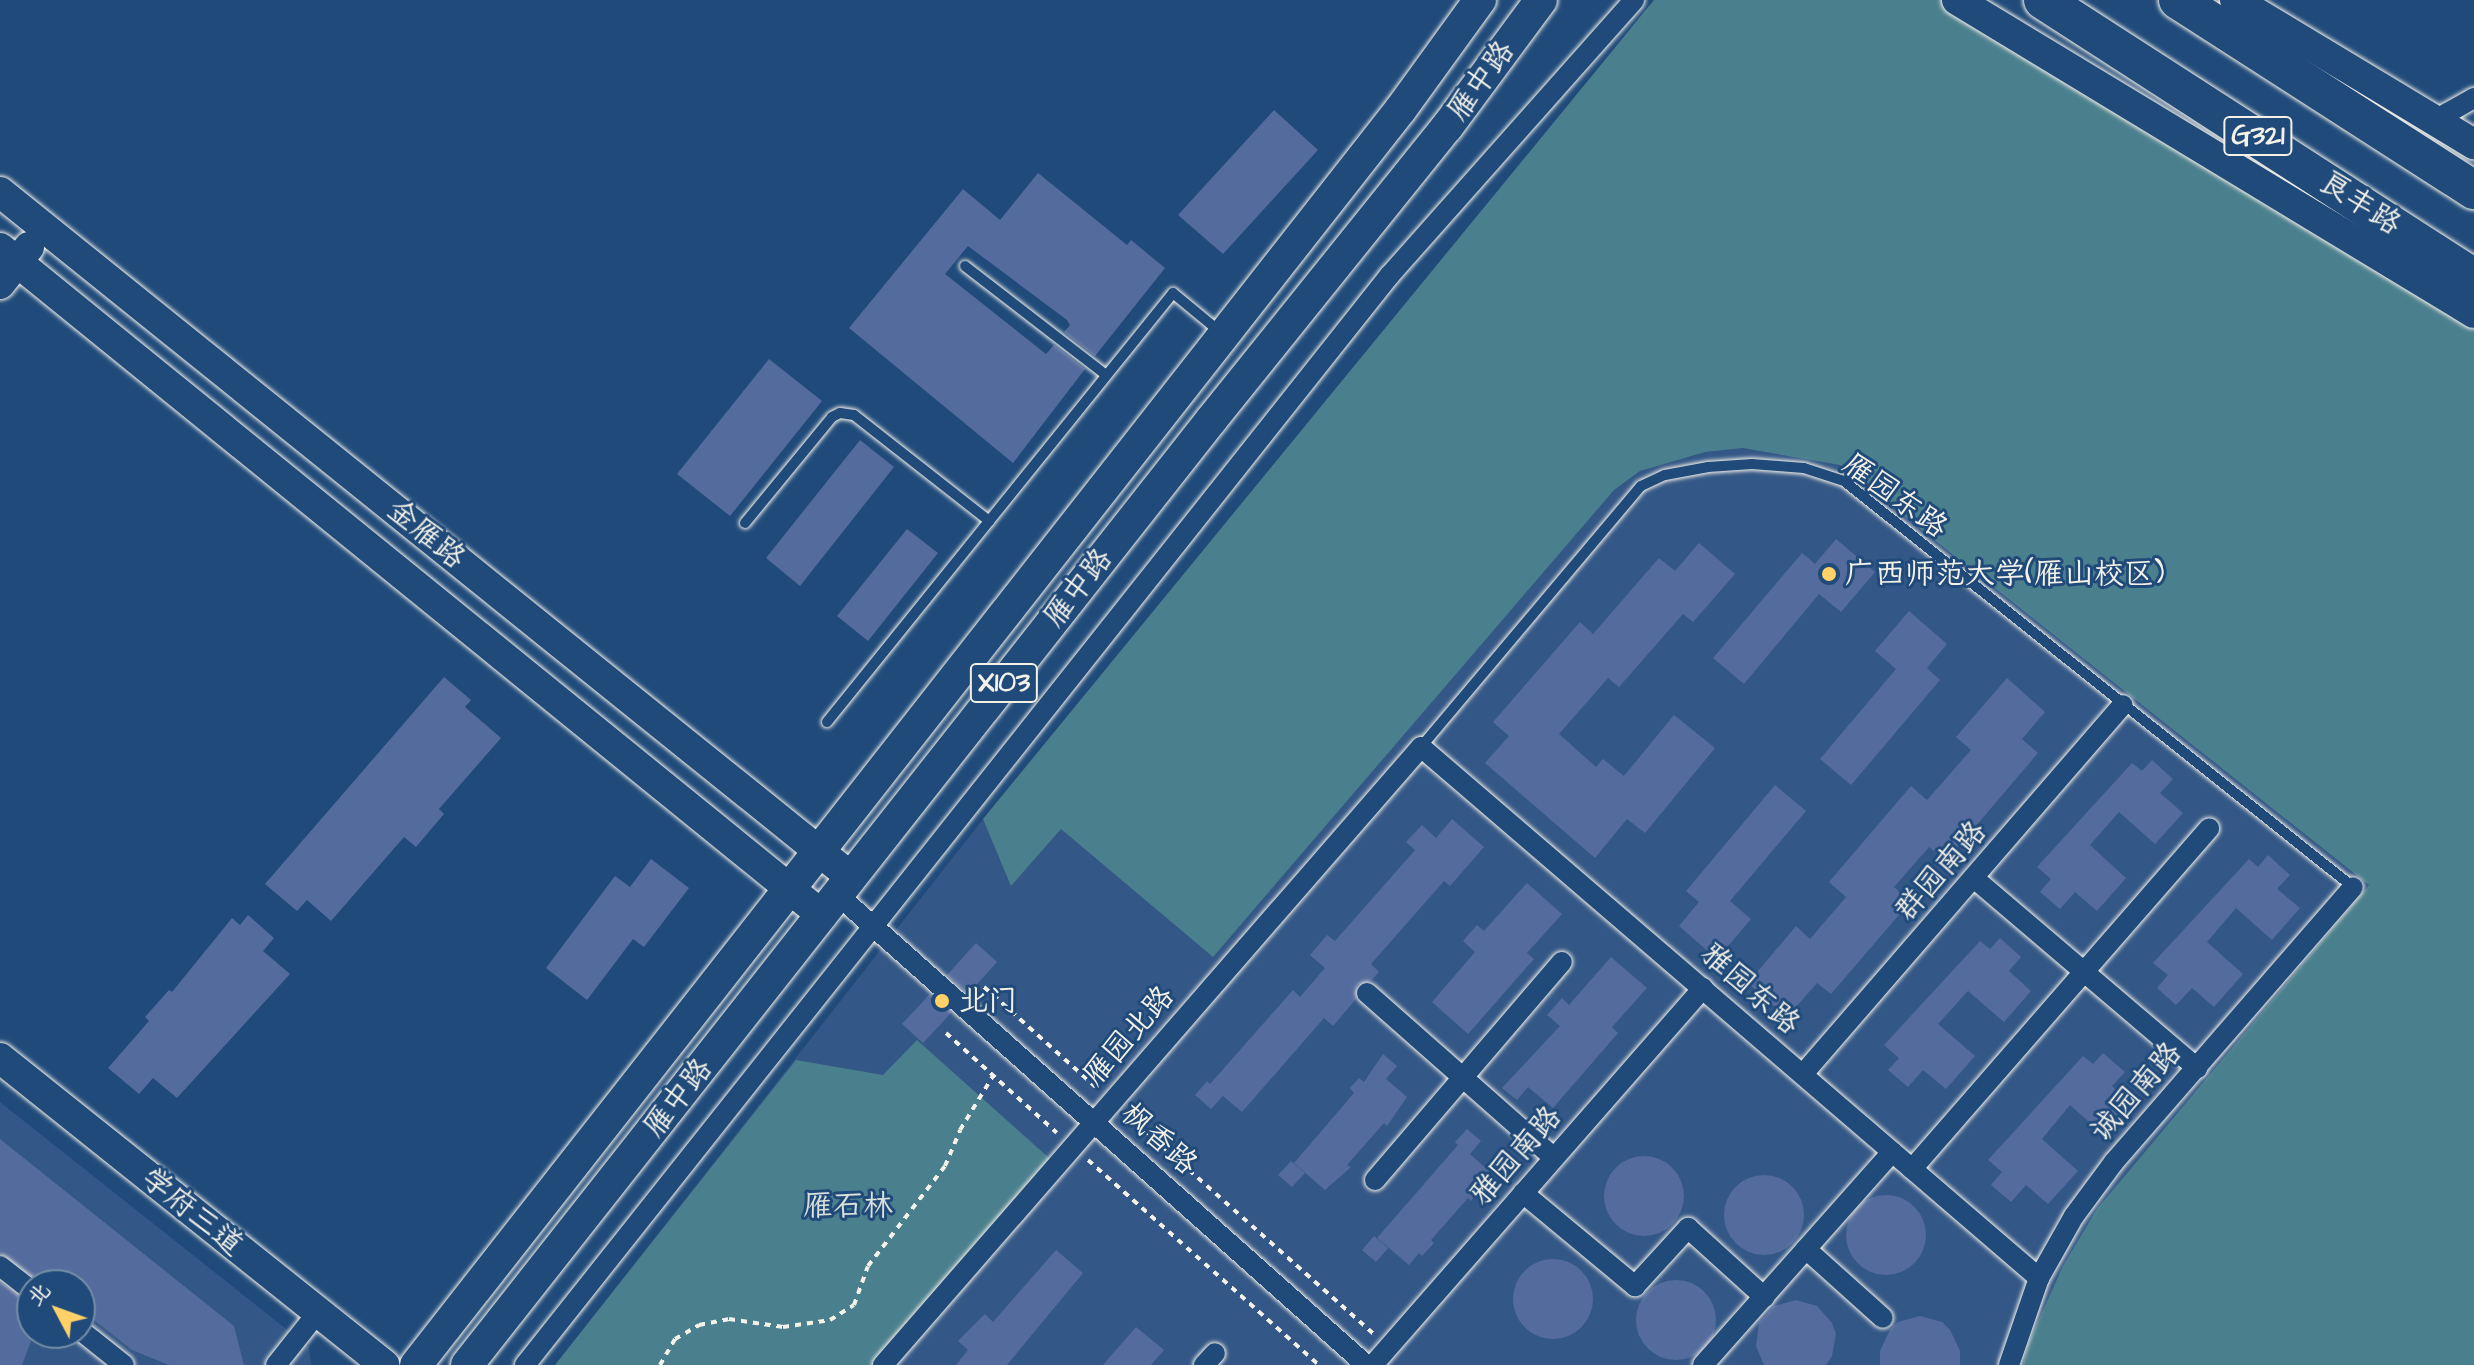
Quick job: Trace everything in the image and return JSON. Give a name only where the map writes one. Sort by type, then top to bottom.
[{"type":"highway","name":"良丰路","points":[[2043,0],[2468,292]]},
{"type":"highway","name":"G321","points":[[2178,0],[2474,190]]},
{"type":"main road","name":"雁中路","points":[[416,1365],[1401,109],[1480,0]]},
{"type":"main road","name":"雁中路","points":[[467,1365],[1212,419],[1447,127],[1541,0]]},
{"type":"street","points":[[525,1365],[1381,286],[1634,0]]},
{"type":"street","points":[[1957,0],[2468,292]]},
{"type":"street","points":[[2235,0],[2474,144]]},
{"type":"street","points":[[2435,120],[2474,98]]},
{"type":"street","name":"金雁路","points":[[0,192],[817,851],[837,896]]},
{"type":"street","points":[[6,265],[45,227]]},
{"type":"street","name":"金雁路","points":[[6,265],[788,887],[837,896]]},
{"type":"street","name":"群园南路","points":[[1803,1074],[2123,705]]},
{"type":"street","name":"雅园东路","points":[[1421,747],[2039,1278]]},
{"type":"street","name":"雁园北路","points":[[883,1365],[1421,747]]},
{"type":"street","points":[[1912,1169],[2209,828]]},
{"type":"street","points":[[1975,879],[2197,1068]]},
{"type":"street","name":"诚园南路","points":[[2009,1365],[2039,1278],[2074,1216],[2114,1162],[2353,887]]},
{"type":"street","name":"枫香路","points":[[837,896],[1095,1121],[1366,1365]]},
{"type":"street","points":[[1375,1180],[1562,962]]},
{"type":"street","name":"雅园南路","points":[[1373,1365],[1703,988]]},
{"type":"street","points":[[1367,993],[1554,1158]]},
{"type":"street","name":"学府三道","points":[[0,1058],[384,1365]]},
{"type":"street","points":[[1703,1365],[1892,1152]]},
{"type":"street","points":[[1523,1193],[1635,1286],[1688,1228],[1764,1297]]},
{"type":"street","points":[[1806,1249],[1883,1318]]},
{"type":"street","points":[[0,1266],[16,1278]]},
{"type":"street","points":[[276,1365],[318,1312]]},
{"type":"street","points":[[96,1343],[124,1365]]},
{"type":"lane","points":[[965,266],[1106,375]]},
{"type":"lane","points":[[827,722],[1173,293],[1224,335]]},
{"type":"lane","points":[[745,523],[832,417],[840,413],[854,415],[989,521]]},
{"type":"lane","name":"雁园东路","points":[[1421,747],[1638,488],[1665,475],[1734,464],[1786,466],[1838,478],[2353,887]]},
{"type":"path","points":[[984,987],[1389,1347]]},
{"type":"path","points":[[946,1033],[1319,1365]]},
{"type":"path","points":[[660,1365],[675,1339],[699,1325],[729,1319],[783,1327],[830,1320],[854,1305],[868,1266],[945,1166],[960,1130],[993,1076]]},
{"type":"shaded area","name":"广西师范大学(雁山校区)","points":[[1654,0],[1941,0],[2474,329],[2474,1365],[555,1365],[983,819]]},
{"type":"shaded area","points":[[0,1102],[309,1347],[311,1365],[0,1365]]},
{"type":"green space","points":[[1654,0],[1941,0],[2124,109],[2474,329],[2474,1365],[2023,1365],[2028,1344],[2063,1266],[2097,1209],[2369,885],[1840,465],[1743,448],[1705,452],[1640,471],[1614,490],[1213,957],[1061,829],[1011,886],[983,819]]},
{"type":"green space","name":"雁石林","points":[[917,1040],[1057,1165],[883,1365],[555,1365],[796,1060],[883,1075]]},
{"type":"building","points":[[1274,110],[1318,150],[1223,254],[1178,215]]},
{"type":"building","points":[[1038,173],[1127,245],[1131,240],[1165,268],[1095,356],[1064,332],[1070,325],[1067,320],[968,246],[945,274],[1046,354],[1054,345],[1085,369],[1013,463],[849,328],[963,189],[1000,220]]},
{"type":"building","points":[[769,359],[822,401],[730,516],[677,474]]},
{"type":"building","points":[[860,440],[894,467],[800,586],[766,558]]},
{"type":"building","points":[[907,529],[938,553],[868,641],[837,616]]},
{"type":"building","points":[[1836,539],[1875,572],[1841,612],[1819,594],[1744,684],[1713,658],[1802,553],[1815,564]]},
{"type":"building","points":[[1699,543],[1735,574],[1693,622],[1683,614],[1619,687],[1608,678],[1559,734],[1596,767],[1603,759],[1624,776],[1674,715],[1715,748],[1645,833],[1627,819],[1595,858],[1485,763],[1509,736],[1493,722],[1580,622],[1593,634],[1659,558],[1675,571]]},
{"type":"building","points":[[1909,611],[1947,644],[1927,668],[1940,680],[1851,785],[1820,759],[1896,669],[1875,651]]},
{"type":"building","points":[[444,677],[471,700],[465,707],[501,738],[439,809],[444,814],[416,847],[404,837],[331,921],[307,900],[297,911],[265,884]]},
{"type":"building","points":[[2007,678],[2045,712],[2022,739],[2038,753],[1946,861],[1929,847],[1894,887],[1910,902],[1831,994],[1817,983],[1787,1017],[1748,983],[1796,926],[1810,939],[1846,897],[1829,882],[1911,786],[1927,800],[1971,750],[1956,737]]},
{"type":"building","points":[[2152,760],[2173,779],[2160,793],[2183,813],[2155,844],[2119,812],[2090,845],[2126,878],[2097,911],[2075,892],[2060,909],[2040,892],[2051,879],[2037,867],[2132,763],[2142,771]]},
{"type":"building","points":[[1775,785],[1806,811],[1730,901],[1751,919],[1717,959],[1679,926],[1699,902],[1686,891]]},
{"type":"building","points":[[1452,819],[1484,847],[1450,886],[1444,881],[1371,964],[1379,972],[1371,981],[1357,985],[1356,999],[1333,1026],[1324,1018],[1242,1112],[1223,1096],[1211,1109],[1195,1095],[1207,1081],[1210,1084],[1293,990],[1300,997],[1325,968],[1310,955],[1327,935],[1335,941],[1415,850],[1406,842],[1422,825],[1436,838]]},
{"type":"building","points":[[2268,855],[2290,875],[2277,889],[2300,908],[2272,940],[2236,908],[2207,942],[2243,974],[2214,1007],[2192,988],[2176,1005],[2157,988],[2168,975],[2153,963],[2249,859],[2258,867]]},
{"type":"building","points":[[651,859],[689,888],[644,947],[633,939],[587,1000],[546,968],[615,876],[630,887]]},
{"type":"building","points":[[1527,883],[1562,914],[1527,953],[1534,959],[1468,1034],[1432,1002],[1475,952],[1463,941],[1477,925],[1484,931]]},
{"type":"building","points":[[248,915],[274,938],[263,951],[290,974],[177,1098],[153,1078],[139,1094],[108,1068],[149,1021],[145,1017],[169,990],[172,992],[232,918],[240,925]]},
{"type":"building","points":[[2000,938],[2021,957],[2009,971],[2031,991],[2004,1022],[1968,991],[1938,1024],[1975,1056],[1946,1089],[1923,1070],[1908,1087],[1888,1070],[1899,1058],[1884,1045],[1980,941],[1990,949]]},
{"type":"building","points":[[976,943],[997,962],[968,994],[947,975]]},
{"type":"building","points":[[1611,957],[1647,988],[1612,1027],[1618,1033],[1553,1108],[1528,1087],[1517,1100],[1502,1088],[1560,1026],[1547,1015],[1562,998],[1569,1005]]},
{"type":"building","points":[[930,994],[951,1013],[923,1043],[902,1024]]},
{"type":"building","points":[[2103,1053],[2125,1072],[2112,1086],[2134,1106],[2106,1137],[2070,1105],[2042,1139],[2078,1171],[2048,1204],[2026,1185],[2011,1202],[1991,1185],[2002,1172],[1988,1160],[2083,1056],[2093,1064]]},
{"type":"building","points":[[1383,1054],[1397,1066],[1386,1079],[1407,1097],[1387,1126],[1384,1123],[1347,1165],[1351,1167],[1325,1190],[1294,1163],[1354,1093],[1350,1088],[1359,1078],[1364,1082]]},
{"type":"building","points":[[1467,1129],[1481,1141],[1470,1154],[1490,1172],[1471,1201],[1468,1198],[1431,1240],[1434,1243],[1422,1256],[1419,1253],[1409,1265],[1377,1238],[1458,1145],[1455,1142]]},
{"type":"building","points":[[0,1139],[234,1326],[244,1365],[169,1365],[132,1350],[96,1322],[96,1269],[22,1269],[0,1253]]},
{"type":"building","points":[[1644,1156],[1659,1159],[1672,1168],[1681,1181],[1684,1196],[1681,1211],[1672,1224],[1659,1233],[1644,1236],[1629,1233],[1616,1224],[1607,1211],[1604,1196],[1607,1181],[1616,1168],[1629,1159]]},
{"type":"building","points":[[1291,1161],[1305,1173],[1292,1187],[1278,1175]]},
{"type":"building","points":[[1764,1175],[1779,1178],[1792,1187],[1801,1200],[1804,1215],[1801,1230],[1792,1243],[1779,1252],[1764,1255],[1749,1252],[1736,1243],[1727,1230],[1724,1215],[1727,1200],[1736,1187],[1749,1178]]},
{"type":"building","points":[[1886,1195],[1901,1198],[1914,1207],[1923,1220],[1926,1235],[1923,1250],[1914,1263],[1901,1272],[1886,1275],[1871,1272],[1858,1263],[1849,1250],[1846,1235],[1849,1220],[1858,1207],[1871,1198]]},
{"type":"building","points":[[1374,1236],[1388,1248],[1376,1262],[1362,1250]]},
{"type":"building","points":[[1056,1250],[1083,1273],[1007,1365],[956,1365],[968,1350],[958,1341],[985,1314],[993,1322]]},
{"type":"building","points":[[1553,1259],[1568,1262],[1581,1271],[1590,1284],[1593,1299],[1590,1314],[1581,1327],[1568,1336],[1553,1339],[1538,1336],[1525,1327],[1516,1314],[1513,1299],[1516,1284],[1525,1271],[1538,1262]]},
{"type":"building","points":[[1676,1280],[1691,1283],[1704,1292],[1713,1305],[1716,1320],[1713,1335],[1704,1348],[1691,1357],[1676,1360],[1661,1357],[1648,1348],[1639,1335],[1636,1320],[1639,1305],[1648,1292],[1661,1283]]},
{"type":"building","points":[[0,1282],[16,1293],[16,1349],[28,1349],[22,1365],[0,1365]]},
{"type":"building","points":[[1796,1300],[1817,1306],[1832,1323],[1836,1334],[1832,1356],[1826,1365],[1764,1365],[1756,1346],[1759,1323],[1774,1306]]},
{"type":"building","points":[[1920,1316],[1942,1322],[1950,1330],[1960,1351],[1960,1365],[1880,1365],[1880,1351],[1890,1330],[1898,1322]]},
{"type":"building","points":[[1136,1327],[1164,1350],[1151,1365],[1103,1365]]},
{"type":"place","name":"广西师范大学(雁山校区)","points":[[1829,574]]},
{"type":"place","name":"北门","points":[[942,1001]]}]
